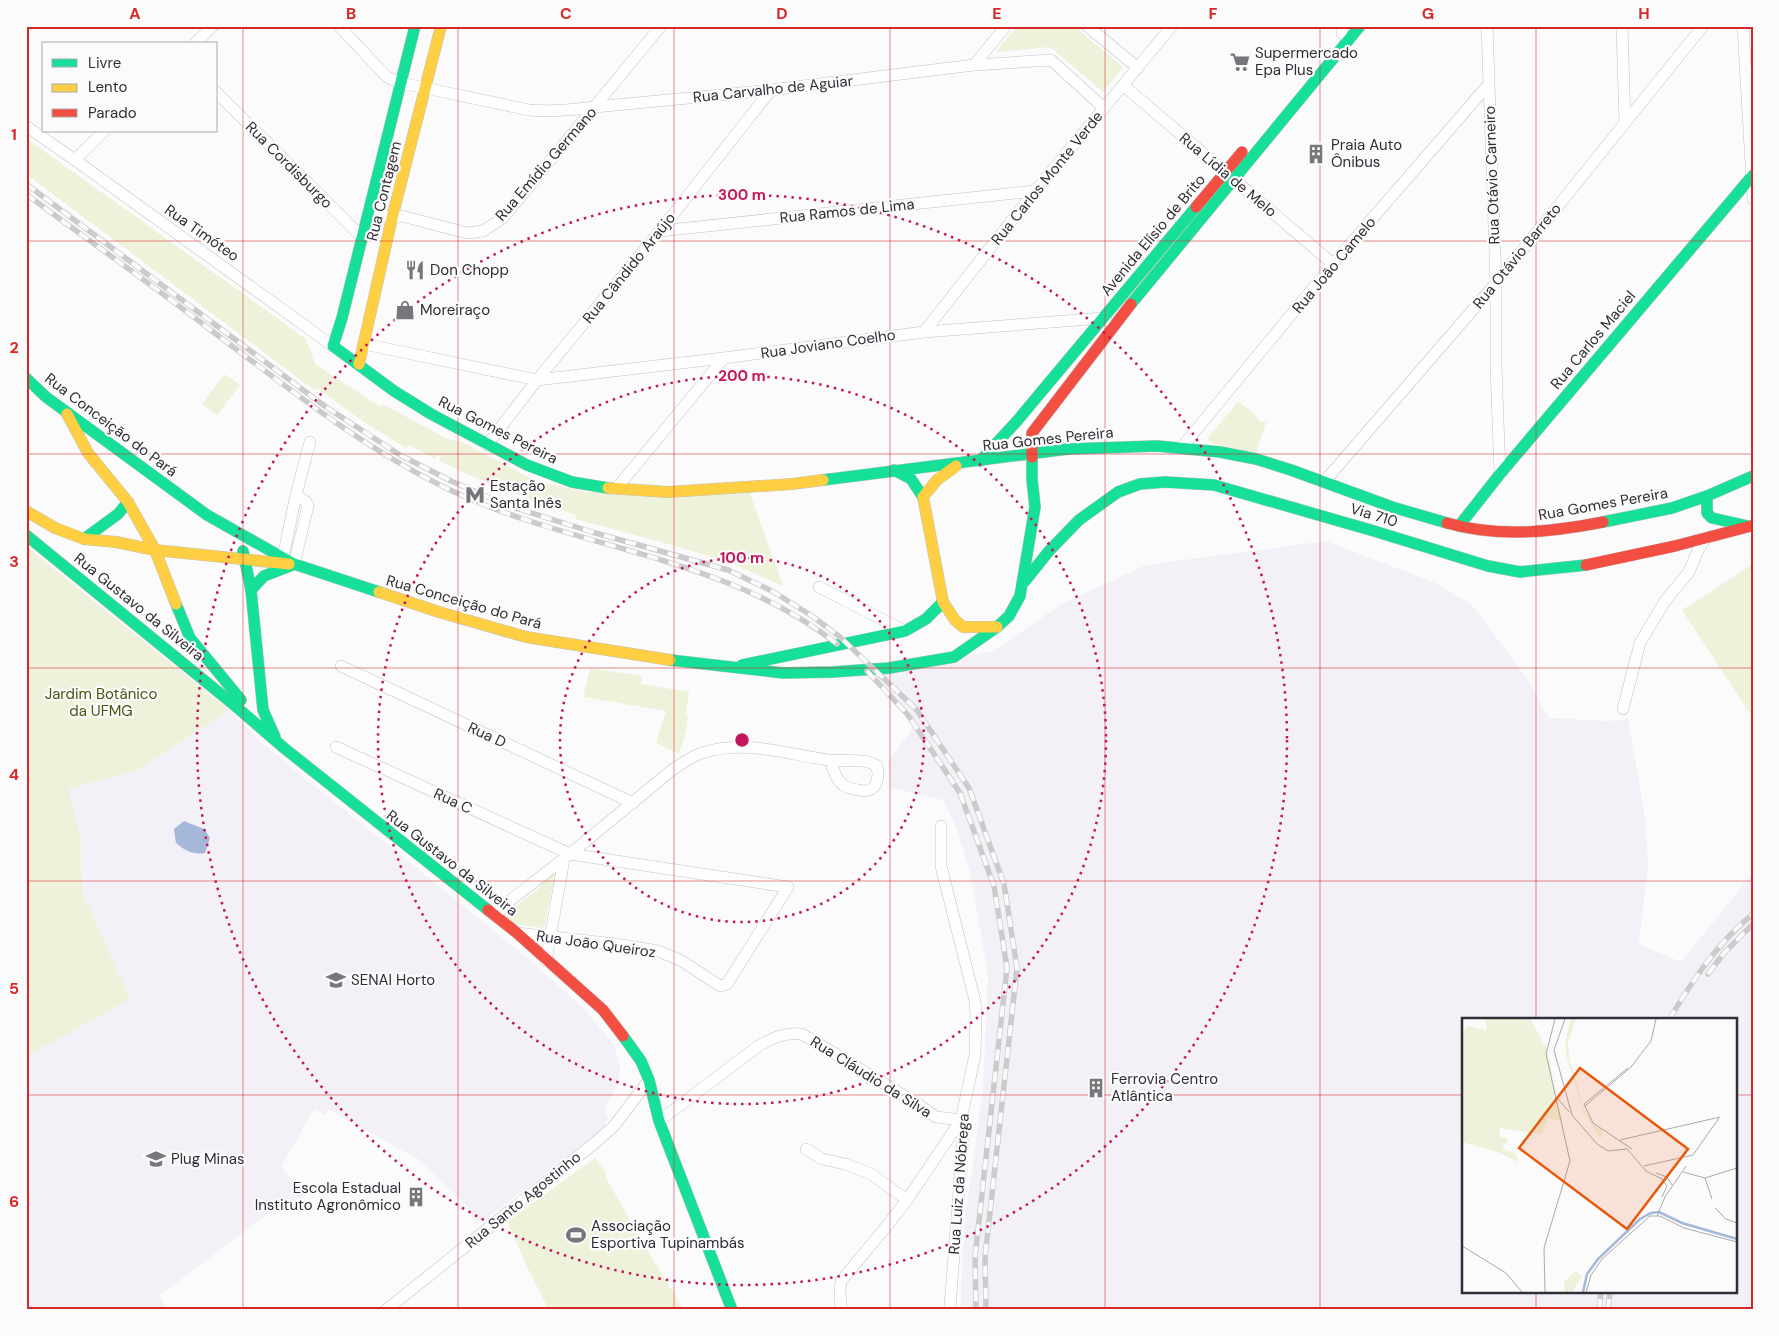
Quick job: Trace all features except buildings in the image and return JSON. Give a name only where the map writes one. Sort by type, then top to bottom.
[{"type":"main road","name":"Rua Contagem","points":[[333,346],[342,318],[415,26]]},
{"type":"main road","name":"Rua Contagem","points":[[359,364],[392,218],[440,26]]},
{"type":"main road","name":"Avenida Elísio de Brito","points":[[1023,583],[1035,507],[1032,433],[1230,176],[1351,28]]},
{"type":"main road","name":"Rua Carlos Maciel","points":[[1459,526],[1500,474],[1752,175]]},
{"type":"main road","name":"Avenida Elísio de Brito","points":[[980,461],[1103,318],[1230,176]]},
{"type":"main road","name":"Rua Timóteo","points":[[333,346],[359,364]]},
{"type":"main road","name":"Rua Gomes Pereira","points":[[359,364],[408,399],[487,445],[527,465],[572,482],[616,488],[668,492],[792,484],[1068,449],[1182,447],[1256,459],[1392,507],[1459,526],[1493,532],[1538,532],[1566,529],[1672,508],[1707,496],[1753,476]]},
{"type":"main road","name":"Rua Conceição do Pará","points":[[26,378],[46,397],[207,515],[282,558],[294,564],[439,612],[526,637],[730,669],[783,673],[833,672],[889,668],[954,657],[997,627]]},
{"type":"main road","points":[[64,410],[88,453],[128,502],[155,550],[190,638],[277,742]]},
{"type":"main road","points":[[923,497],[940,476],[960,464]]},
{"type":"main road","points":[[894,470],[911,480],[923,497],[944,602],[955,620],[963,627],[997,627],[1015,608],[1023,583]]},
{"type":"main road","name":"Via 710","points":[[1023,583],[1049,551],[1079,520],[1118,492],[1140,484],[1165,482],[1214,484],[1488,566],[1520,572],[1580,566],[1675,546],[1752,526]]},
{"type":"main road","points":[[1707,496],[1707,513],[1712,518],[1752,526]]},
{"type":"main road","points":[[84,539],[118,514],[128,502]]},
{"type":"main road","name":"Rua Gustavo da Silveira","points":[[26,511],[55,528],[84,539],[116,542],[155,550],[294,564]]},
{"type":"main road","points":[[238,533],[246,560],[251,590],[260,689],[264,710],[277,742]]},
{"type":"main road","name":"Rua Gustavo da Silveira","points":[[26,535],[277,742],[517,933],[546,961],[603,1010],[642,1061],[649,1080],[659,1121],[732,1310]]},
{"type":"main road","points":[[251,590],[264,576],[294,564]]},
{"type":"main road","points":[[730,669],[750,663],[905,631],[924,621],[936,612],[944,602]]},
{"type":"street","points":[[196,42],[213,26]]},
{"type":"street","points":[[340,26],[387,77],[401,83]]},
{"type":"street","name":"Rua Emídio Germano","points":[[369,212],[392,218],[402,216],[466,233],[483,231],[503,218],[661,26]]},
{"type":"street","points":[[974,65],[1006,26]]},
{"type":"street","points":[[1087,26],[1138,68]]},
{"type":"street","name":"Rua Carlos Monte Verde","points":[[924,332],[1035,191],[1172,26]]},
{"type":"street","name":"Rua Otávio Carneiro","points":[[1487,26],[1496,283],[1496,367],[1500,474]]},
{"type":"street","points":[[1622,26],[1626,123]]},
{"type":"street","name":"Rua Otávio Barreto","points":[[1324,482],[1496,283],[1703,26]]},
{"type":"street","points":[[1743,26],[1753,199]]},
{"type":"street","name":"Rua Carvalho de Aguiar","points":[[401,83],[529,110],[548,112],[771,90],[974,65],[1050,60],[1104,108]]},
{"type":"street","name":"Rua João Camelo","points":[[1182,447],[1333,264],[1488,85]]},
{"type":"street","name":"Rua Lídia de Melo","points":[[1123,86],[1333,264]]},
{"type":"street","name":"Rua Cândido Araújo","points":[[487,445],[536,380],[660,231],[771,90]]},
{"type":"street","name":"Rua Cordisburgo","points":[[218,94],[362,237]]},
{"type":"street","name":"Rua Timóteo","points":[[26,126],[333,346]]},
{"type":"street","points":[[75,160],[103,132]]},
{"type":"street","name":"Rua Ramos de Lima","points":[[660,231],[1035,191]]},
{"type":"street","points":[[1103,318],[1114,326]]},
{"type":"street","name":"Rua Joviano Coelho","points":[[364,344],[536,380],[924,332],[1103,318]]},
{"type":"street","points":[[616,488],[724,358]]},
{"type":"street","points":[[282,558],[310,442]]},
{"type":"street","points":[[294,564],[308,506],[306,502],[296,495]]},
{"type":"street","points":[[1624,709],[1640,643],[1665,601],[1689,572],[1698,550],[1706,538]]},
{"type":"street","points":[[1675,546],[1688,548],[1692,552],[1694,561]]},
{"type":"street","points":[[820,587],[905,631]]},
{"type":"street","name":"Rua D","points":[[341,666],[634,803]]},
{"type":"street","points":[[495,916],[508,902],[634,803],[672,770],[702,753],[730,748],[756,747],[830,760]]},
{"type":"street","name":"Rua C","points":[[336,748],[567,856],[788,887],[727,984]]},
{"type":"street","name":"Rua Luiz da Nóbrega","points":[[941,826],[940,866],[975,1001],[976,1014],[975,1055],[961,1120],[963,1139],[950,1307]]},
{"type":"street","points":[[546,961],[567,856]]},
{"type":"street","name":"Rua João Queiroz","points":[[517,933],[658,951],[682,961],[720,986],[727,984]]},
{"type":"street","name":"Rua Cláudio da Silva","points":[[659,1121],[757,1047],[770,1040],[791,1033],[802,1034],[936,1117],[961,1120]]},
{"type":"street","name":"Rua Santo Agostinho","points":[[386,1310],[596,1142],[614,1126],[649,1080]]},
{"type":"street","points":[[841,1310],[841,1281],[882,1233],[961,1120]]},
{"type":"street","points":[[806,1148],[822,1159],[845,1164],[871,1174],[906,1200]]},
{"type":"shaded area","points":[[1326,541],[1435,583],[1472,605],[1528,680],[1549,718],[1608,721],[1628,719],[1645,817],[1648,864],[1639,944],[1681,962],[1753,873],[1752,1310],[961,1310],[962,1251],[983,1089],[988,975],[970,872],[956,827],[943,800],[891,788],[888,761],[914,727],[904,712],[872,681],[887,671],[993,651],[1062,604],[1146,565]]},
{"type":"shaded area","name":"SENAI Horto","points":[[229,710],[263,744],[530,960],[584,1009],[615,1046],[620,1068],[619,1083],[604,1109],[608,1119],[605,1126],[597,1134],[485,1220],[479,1221],[479,1225],[472,1217],[470,1210],[418,1159],[329,1110],[325,1115],[314,1109],[281,1167],[305,1196],[301,1200],[281,1204],[159,1296],[169,1310],[26,1310],[26,1057],[130,999],[82,891],[81,840],[67,789],[137,771]]},
{"type":"green space","points":[[1017,26],[1074,26],[1123,67],[1103,92],[1050,47],[996,52]]},
{"type":"green space","points":[[26,138],[306,339],[315,364],[381,407],[383,404],[447,439],[462,442],[534,480],[585,492],[749,491],[783,586],[731,563],[575,519],[576,515],[456,469],[439,461],[441,457],[437,455],[435,459],[409,445],[406,448],[364,422],[317,388],[314,390],[26,174]]},
{"type":"green space","points":[[224,374],[240,385],[217,415],[202,404]]},
{"type":"green space","points":[[1238,402],[1253,412],[1260,422],[1266,422],[1256,453],[1214,444],[1207,439]]},
{"type":"green space","name":"Jardim Botânico da UFMG","points":[[26,546],[229,710],[137,771],[68,789],[81,840],[82,891],[130,999],[26,1057]]},
{"type":"green space","points":[[1753,564],[1753,718],[1682,610]]},
{"type":"green space","points":[[590,668],[642,676],[641,684],[689,692],[686,731],[679,754],[656,743],[666,711],[583,697]]},
{"type":"green space","points":[[559,869],[552,888],[544,928],[517,925],[506,917],[508,912],[537,890],[548,875]]},
{"type":"green space","name":"Associação Esportiva Tupinambás","points":[[595,1158],[607,1174],[605,1176],[684,1310],[549,1310],[507,1222]]},
{"type":"water","points":[[184,821],[204,829],[210,838],[205,853],[190,852],[176,843],[174,829]]},
{"type":"railway","points":[[26,184],[326,407],[400,455],[451,481],[506,505],[592,532],[728,570],[772,591],[812,616],[840,637],[916,709],[969,788],[1004,884],[1017,968],[985,1257],[986,1310]]},
{"type":"railway","points":[[26,194],[325,415],[415,472],[446,488],[495,509],[545,526],[697,571],[746,590],[793,614],[837,644]]},
{"type":"railway","points":[[867,671],[908,715],[960,793],[994,886],[1007,968],[975,1257],[976,1310]]},
{"type":"railway","points":[[1670,1018],[1706,963],[1728,937],[1753,914]]},
{"type":"railway","points":[[1708,974],[1724,953],[1753,924]]},
{"type":"railway","points":[[1599,1310],[1601,1294]]},
{"type":"railway","points":[[1608,1310],[1610,1294]]},
{"type":"traffic: fast","points":[[415,26],[342,318],[333,346],[394,391],[431,414],[527,465],[572,482],[608,488]]},
{"type":"traffic: fast","points":[[1131,304],[1360,26]]},
{"type":"traffic: fast","points":[[1459,526],[1500,474],[1753,175]]},
{"type":"traffic: fast","points":[[980,461],[1017,421],[1196,207]]},
{"type":"traffic: fast","points":[[26,378],[46,397],[207,515],[294,564],[379,592]]},
{"type":"traffic: fast","points":[[823,480],[1068,449],[1157,446],[1220,452],[1256,459],[1392,507],[1447,523]]},
{"type":"traffic: fast","points":[[670,660],[783,673],[889,668],[954,657],[997,627],[1009,616],[1020,596],[1035,507],[1032,457]]},
{"type":"traffic: fast","points":[[894,470],[911,479],[923,497]]},
{"type":"traffic: fast","points":[[1603,522],[1672,508],[1707,496],[1753,476]]},
{"type":"traffic: fast","points":[[1025,581],[1049,551],[1079,520],[1118,492],[1140,484],[1165,482],[1214,485],[1488,566],[1520,572],[1586,565]]},
{"type":"traffic: fast","points":[[1707,496],[1707,513],[1712,518],[1748,526]]},
{"type":"traffic: fast","points":[[84,539],[118,514],[128,502]]},
{"type":"traffic: fast","points":[[26,535],[284,748],[488,910]]},
{"type":"traffic: fast","points":[[243,551],[251,590],[263,710],[275,737]]},
{"type":"traffic: fast","points":[[251,590],[264,576],[290,566]]},
{"type":"traffic: fast","points":[[742,665],[905,631],[926,619],[943,602]]},
{"type":"traffic: fast","points":[[176,604],[190,638],[241,700]]},
{"type":"traffic: fast","points":[[623,1036],[641,1061],[649,1080],[659,1121],[732,1310]]},
{"type":"traffic: slow","points":[[359,364],[392,218],[441,26]]},
{"type":"traffic: slow","points":[[67,414],[88,453],[128,502],[155,550],[176,604]]},
{"type":"traffic: slow","points":[[956,466],[937,480],[923,497],[943,602],[955,620],[963,627],[997,627]]},
{"type":"traffic: slow","points":[[608,488],[668,492],[792,484],[823,480]]},
{"type":"traffic: slow","points":[[26,511],[55,528],[84,539],[116,542],[155,550],[289,564]]},
{"type":"traffic: slow","points":[[379,592],[439,612],[526,637],[670,660]]},
{"type":"traffic: jam","points":[[1196,207],[1242,152]]},
{"type":"traffic: jam","points":[[1032,457],[1032,433],[1131,304]]},
{"type":"traffic: jam","points":[[1447,523],[1486,531],[1525,532],[1545,531],[1603,522]]},
{"type":"traffic: jam","points":[[1586,565],[1675,546],[1751,526]]},
{"type":"traffic: jam","points":[[488,910],[517,933],[603,1010],[623,1036]]},
{"type":"place","name":"Supermercado Epa Plus","points":[[1240,62]]},
{"type":"place","name":"Praia Auto Ônibus","points":[[1316,154]]},
{"type":"place","name":"Don Chopp","points":[[415,270]]},
{"type":"place","name":"Moreiraço","points":[[405,310]]},
{"type":"place","name":"Estação Santa Inês","points":[[475,495]]},
{"type":"place","name":"SENAI Horto","points":[[336,980]]},
{"type":"place","name":"Ferrovia Centro Atlântica","points":[[1096,1088]]},
{"type":"place","name":"Plug Minas","points":[[156,1159]]},
{"type":"place","name":"Escola Estadual Instituto Agronômico","points":[[416,1197]]},
{"type":"place","name":"Associação Esportiva Tupinambás","points":[[576,1235]]}]
